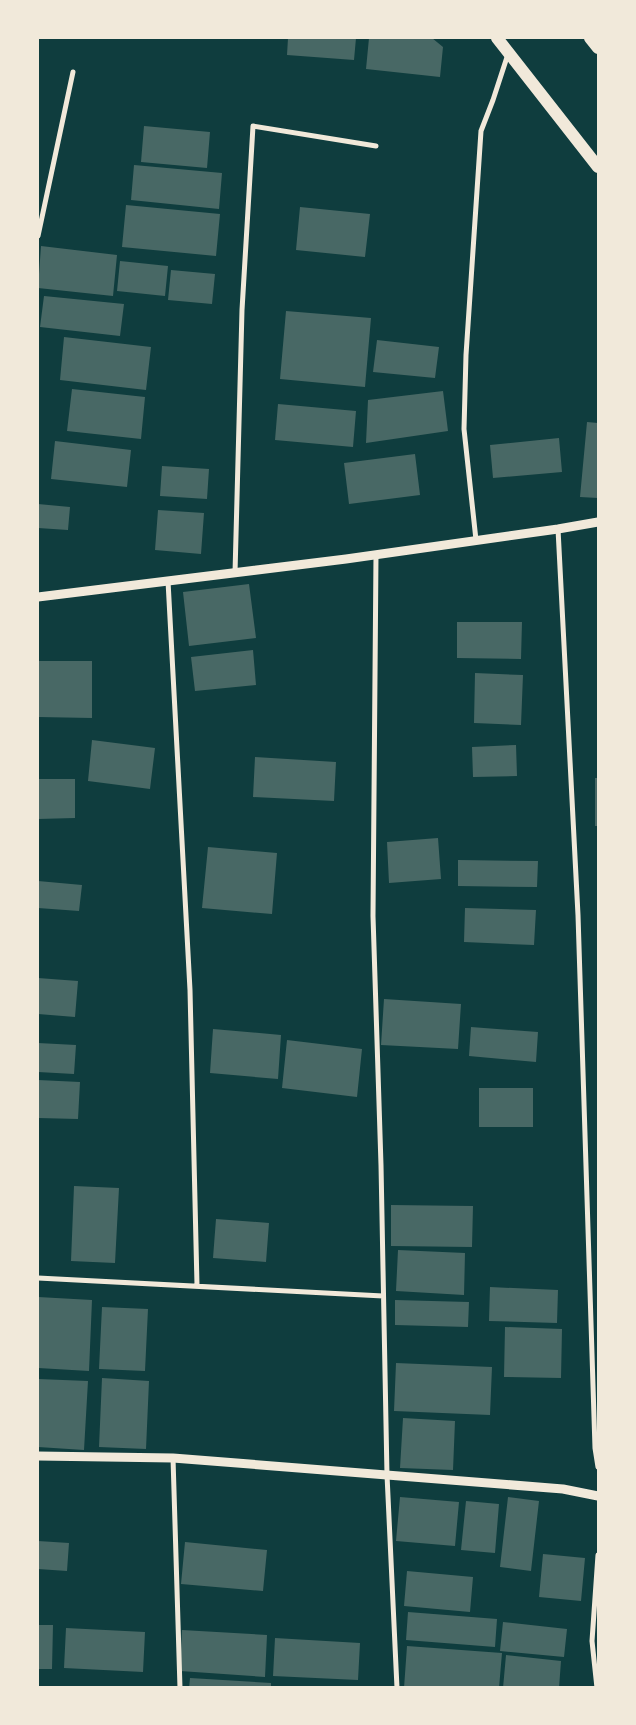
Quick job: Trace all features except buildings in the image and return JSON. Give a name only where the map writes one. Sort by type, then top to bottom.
[{"type":"main road","points":[[497,38],[598,167]]},
{"type":"main road","points":[[590,38],[598,48]]},
{"type":"street","points":[[476,540],[464,429],[466,356],[479,161],[481,132],[509,51]]},
{"type":"street","points":[[38,236],[73,72]]},
{"type":"street","points":[[235,573],[242,310],[253,126],[376,146]]},
{"type":"street","points":[[38,597],[376,555],[598,522]]},
{"type":"street","points":[[558,529],[578,915],[595,1438],[598,1467]]},
{"type":"street","points":[[376,555],[373,916],[387,1475],[397,1688]]},
{"type":"street","points":[[168,581],[190,990],[197,1285]]},
{"type":"street","points":[[38,1278],[384,1296]]},
{"type":"street","points":[[38,1456],[173,1458],[563,1489],[598,1496]]},
{"type":"street","points":[[173,1458],[180,1688]]},
{"type":"street","points":[[596,1688],[592,1641],[598,1555]]}]
